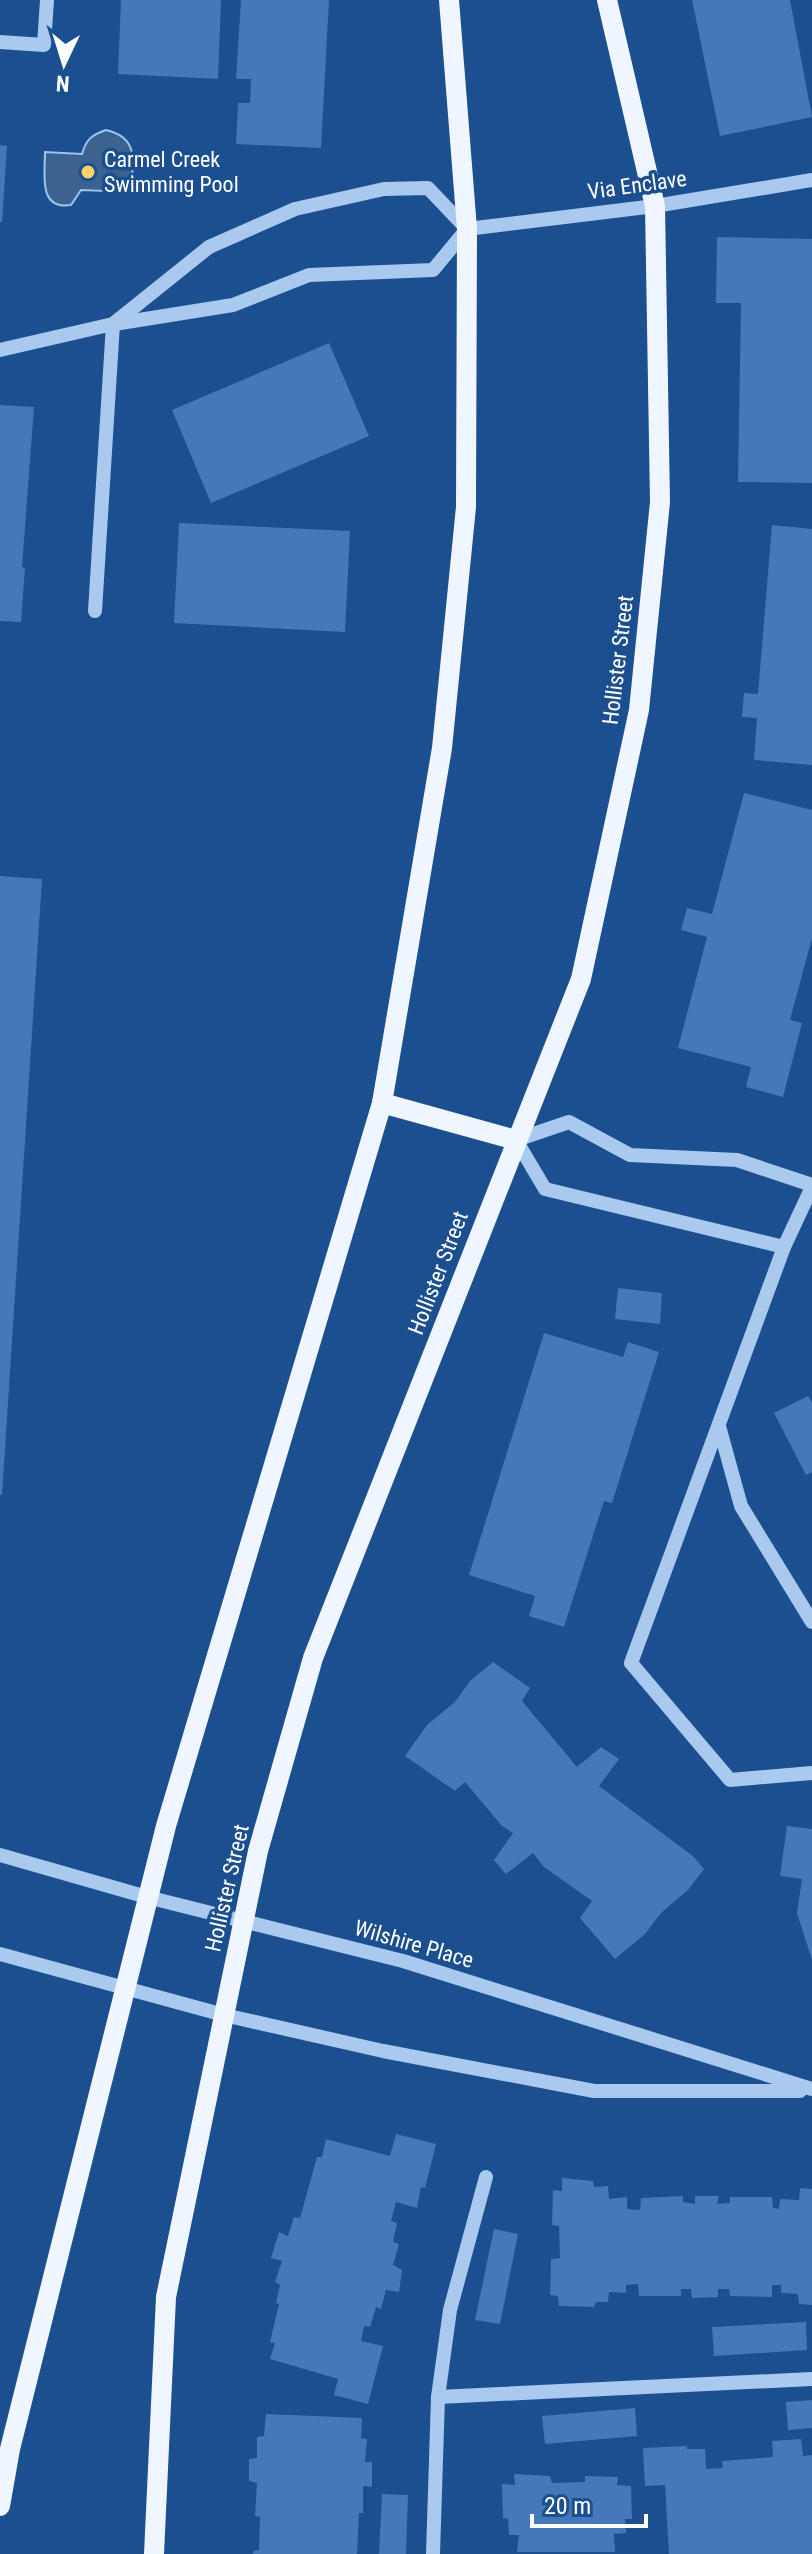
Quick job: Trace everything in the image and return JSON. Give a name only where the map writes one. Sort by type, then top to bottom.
[{"type":"main road","points":[[0,2506],[10,2449],[147,1897],[183,1766],[382,1103],[442,748],[465,522],[467,229],[449,0]]},
{"type":"main road","name":"Hollister Street","points":[[154,2554],[166,2297],[258,1851],[313,1658],[581,979],[639,710],[660,502],[655,206],[607,0]]},
{"type":"main road","points":[[382,1103],[516,1140]]},
{"type":"street","points":[[0,42],[44,45],[47,0]]},
{"type":"street","name":"Via Enclave","points":[[467,229],[655,206],[812,180]]},
{"type":"street","points":[[0,350],[113,324],[233,305],[309,275],[433,270],[467,229],[428,188],[384,189],[295,209],[209,247],[113,324],[95,611]]},
{"type":"street","points":[[784,1247],[545,1189],[516,1140],[569,1122],[630,1155],[737,1160],[812,1186],[784,1247],[631,1663],[730,1780],[812,1773]]},
{"type":"street","points":[[719,1426],[741,1506],[812,1622]]},
{"type":"street","name":"Wilshire Place","points":[[0,1855],[243,1923],[403,1961],[812,2090]]},
{"type":"street","name":"Wilshire Place","points":[[0,1954],[224,2015],[383,2051],[594,2091],[812,2090]]},
{"type":"street","points":[[433,2554],[438,2397],[450,2310],[486,2177]]},
{"type":"street","points":[[438,2397],[812,2379]]},
{"type":"water","name":"Carmel Creek Swimming Pool","points":[[106,130],[125,139],[130,145],[133,162],[131,192],[81,190],[71,205],[53,202],[46,189],[45,152],[82,154],[90,139]]},
{"type":"building","points":[[121,0],[221,0],[218,79],[118,74]]},
{"type":"building","points":[[241,0],[329,0],[321,148],[236,144],[238,103],[250,103],[251,79],[236,79]]},
{"type":"building","points":[[692,0],[790,0],[812,117],[720,136]]},
{"type":"building","points":[[0,145],[7,146],[2,222],[0,222]]},
{"type":"building","points":[[717,237],[812,239],[812,483],[738,482],[741,303],[716,303]]},
{"type":"building","points":[[329,343],[369,436],[211,503],[172,410]]},
{"type":"building","points":[[0,405],[34,407],[21,622],[0,621]]},
{"type":"building","points":[[179,523],[350,531],[345,632],[174,623]]},
{"type":"building","points":[[772,525],[812,529],[812,765],[754,760],[757,718],[742,717],[744,693],[758,694]]},
{"type":"building","points":[[744,793],[812,810],[812,938],[790,1020],[802,1023],[783,1097],[746,1087],[751,1067],[678,1048],[707,937],[681,930],[687,908],[712,914]]},
{"type":"building","points":[[0,876],[42,879],[2,1495],[0,1495]]},
{"type":"building","points":[[618,1288],[662,1293],[660,1324],[615,1319]]},
{"type":"building","points":[[544,1333],[623,1357],[628,1342],[659,1352],[612,1503],[604,1501],[564,1627],[529,1616],[535,1596],[469,1575]]},
{"type":"building","points":[[808,1396],[812,1403],[812,1472],[806,1475],[774,1413]]},
{"type":"building","points":[[493,1662],[530,1688],[522,1701],[577,1767],[601,1747],[619,1759],[599,1786],[693,1856],[704,1869],[645,1934],[615,1959],[580,1918],[592,1901],[544,1867],[533,1853],[506,1874],[494,1860],[513,1833],[502,1826],[465,1782],[455,1791],[405,1756],[427,1725],[455,1702],[470,1681]]},
{"type":"building","points":[[787,1826],[812,1829],[812,1960],[797,1913],[802,1879],[780,1876]]},
{"type":"building","points":[[396,2134],[436,2144],[417,2208],[396,2202],[391,2221],[397,2223],[393,2242],[399,2244],[393,2265],[402,2270],[399,2292],[386,2290],[381,2309],[376,2307],[370,2327],[364,2326],[361,2341],[383,2346],[368,2404],[334,2395],[338,2379],[270,2359],[275,2343],[270,2342],[279,2304],[276,2303],[280,2285],[275,2282],[282,2261],[271,2258],[279,2232],[288,2236],[294,2217],[300,2218],[317,2157],[322,2157],[326,2139],[390,2156]]},
{"type":"building","points":[[562,2178],[593,2181],[594,2187],[608,2186],[609,2199],[627,2197],[627,2209],[640,2210],[641,2198],[683,2196],[683,2202],[695,2204],[695,2196],[719,2196],[717,2204],[730,2203],[730,2197],[772,2197],[773,2208],[779,2209],[780,2199],[799,2200],[800,2188],[812,2189],[812,2305],[799,2304],[798,2294],[781,2293],[781,2285],[772,2285],[772,2297],[730,2296],[729,2289],[718,2289],[718,2297],[692,2298],[691,2289],[681,2289],[681,2296],[639,2296],[638,2284],[626,2285],[626,2293],[609,2292],[608,2302],[596,2302],[594,2307],[559,2306],[558,2296],[550,2295],[551,2259],[560,2258],[559,2226],[552,2225],[553,2190],[562,2191]]},
{"type":"building","points":[[494,2229],[518,2234],[500,2324],[475,2320]]},
{"type":"building","points":[[806,2322],[807,2350],[714,2356],[712,2327]]},
{"type":"building","points":[[812,2400],[812,2428],[788,2430],[786,2402]]},
{"type":"building","points":[[635,2408],[637,2436],[545,2444],[542,2416]]},
{"type":"building","points":[[266,2414],[362,2418],[361,2438],[367,2439],[365,2462],[372,2462],[372,2487],[363,2486],[357,2554],[253,2554],[259,2550],[260,2517],[255,2516],[257,2483],[249,2481],[249,2459],[257,2458],[257,2437],[264,2436]]},
{"type":"building","points":[[801,2439],[803,2456],[812,2455],[812,2554],[669,2554],[665,2485],[645,2486],[643,2448],[687,2446],[687,2449],[705,2449],[706,2469],[723,2468],[722,2461],[773,2457],[772,2441]]},
{"type":"building","points":[[514,2474],[550,2476],[552,2483],[585,2482],[585,2476],[618,2477],[617,2485],[631,2486],[632,2519],[625,2519],[626,2533],[614,2534],[615,2552],[517,2552],[519,2535],[509,2535],[508,2519],[503,2518],[502,2484],[515,2485]]},
{"type":"building","points":[[382,2494],[408,2495],[406,2554],[379,2554]]},
{"type":"place","name":"Carmel Creek Swimming Pool","points":[[88,172]]}]
